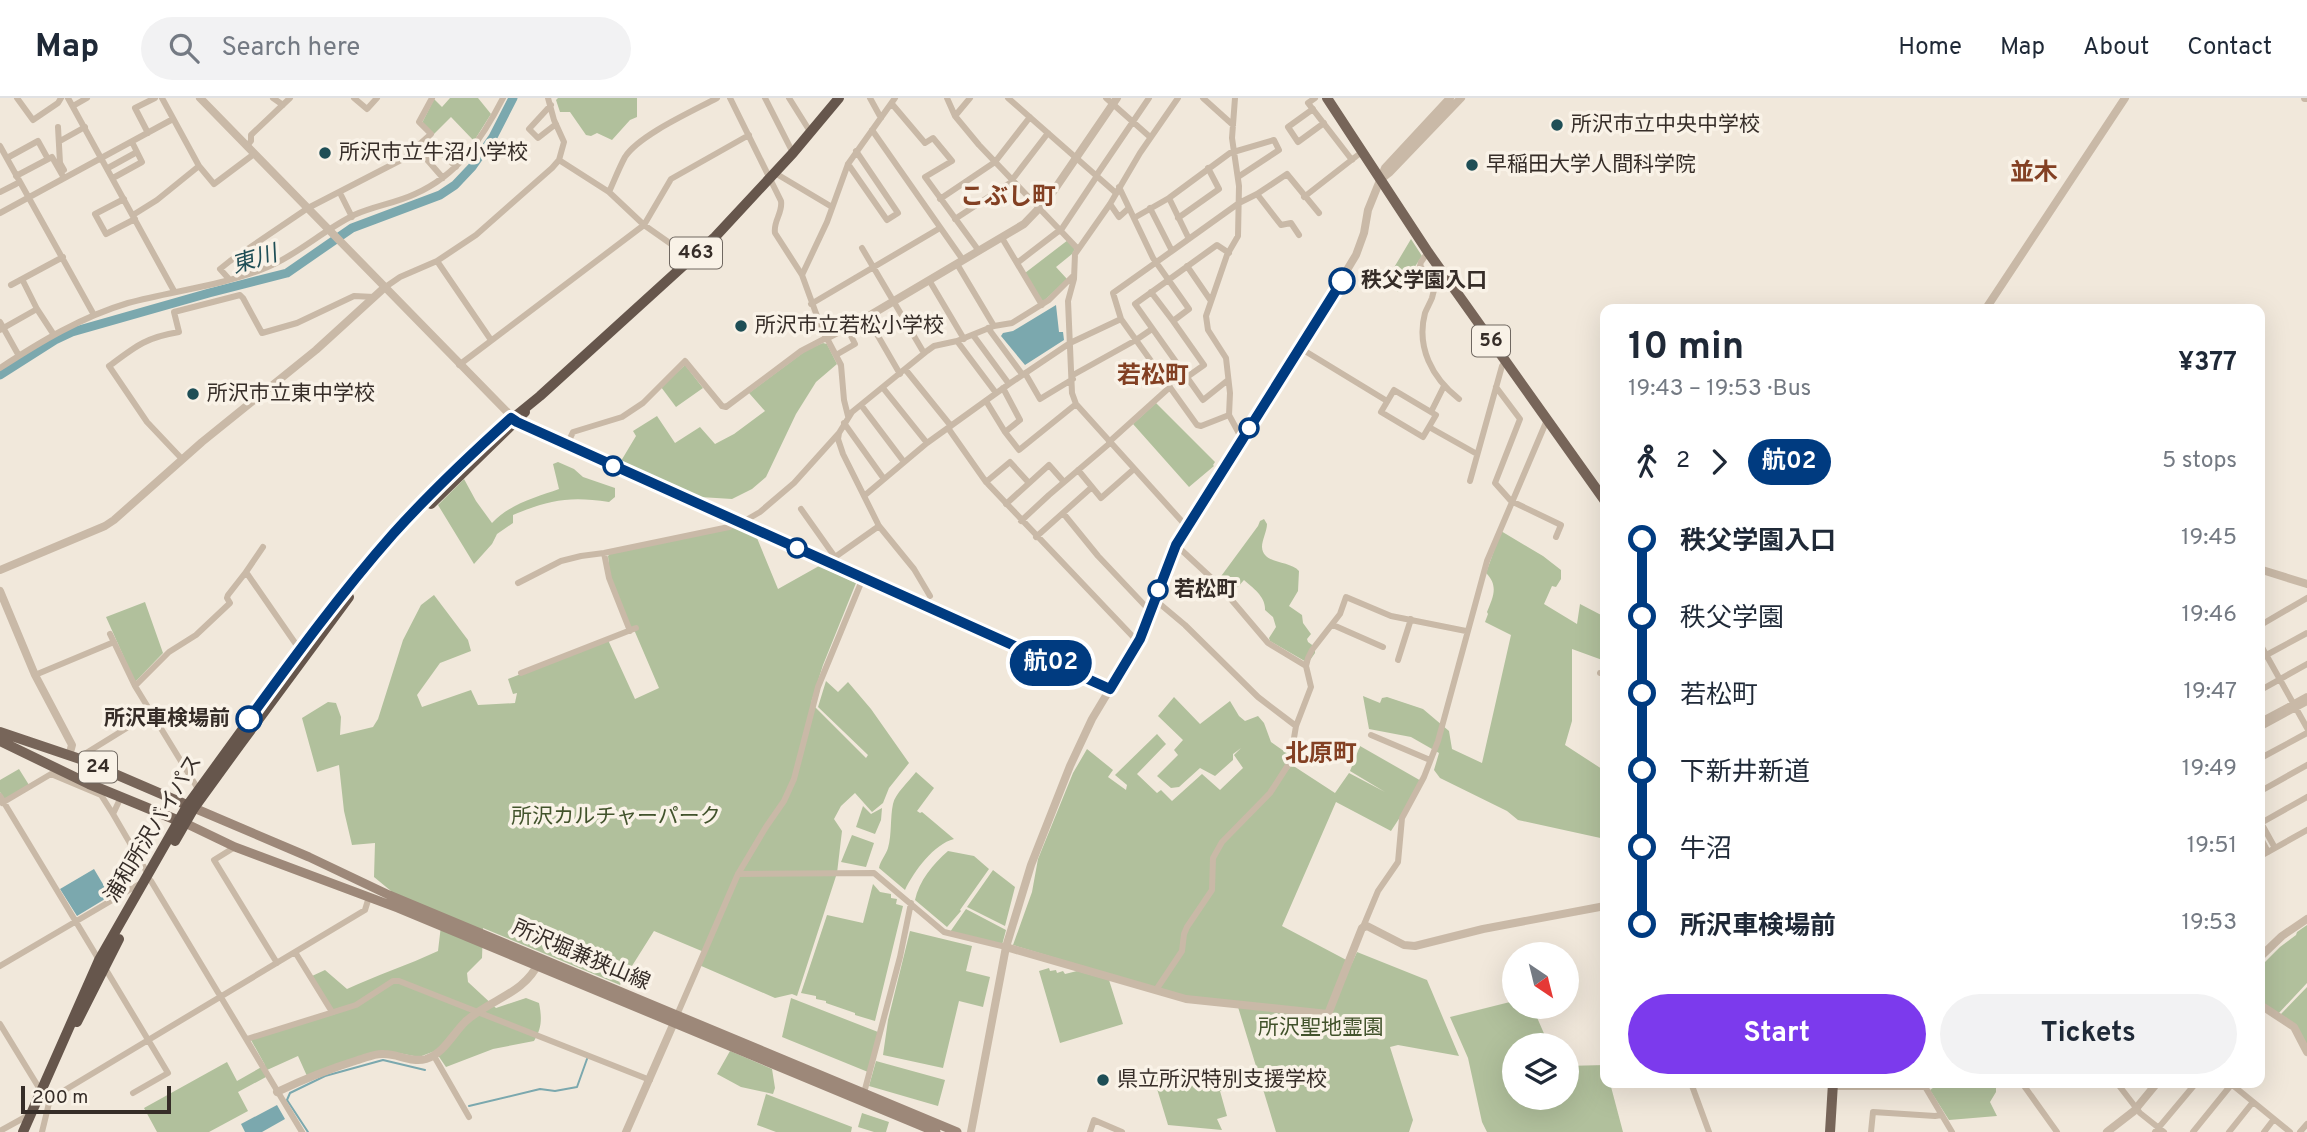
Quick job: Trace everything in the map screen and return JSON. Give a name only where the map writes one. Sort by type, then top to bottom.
[{"type":"highway","name":"浦和所沢バイパス","points":[[191,807],[198,789],[300,650],[393,534],[439,487],[715,237],[811,133],[839,98]]},
{"type":"highway","name":"浦和所沢バイパス","points":[[29,1132],[102,963],[191,807],[349,597],[398,539],[514,420]]},
{"type":"highway","name":"浦和所沢バイパス","points":[[23,1132],[45,1095]]},
{"type":"main road","name":"56","points":[[1327,98],[1428,252],[1600,494]]},
{"type":"main road","name":"24","points":[[0,732],[75,758],[191,807]]},
{"type":"main road","name":"24","points":[[0,741],[58,770],[182,822]]},
{"type":"main road","name":"所沢堀兼狭山線","points":[[191,807],[309,857],[539,962],[936,1132]]},
{"type":"main road","name":"所沢堀兼狭山線","points":[[182,822],[234,847],[539,962]]},
{"type":"main road","name":"所沢堀兼狭山線","points":[[675,1019],[957,1132]]},
{"type":"main road","points":[[1830,1132],[1833,1088]]},
{"type":"street","points":[[17,98],[33,120],[61,98]]},
{"type":"street","points":[[68,98],[174,291]]},
{"type":"street","points":[[73,106],[88,98]]},
{"type":"street","points":[[148,133],[135,108],[155,98]]},
{"type":"street","points":[[162,98],[199,166],[214,184],[254,154]]},
{"type":"street","points":[[200,98],[514,420],[739,522],[831,559],[863,578],[1110,689]]},
{"type":"street","points":[[273,98],[283,105]]},
{"type":"street","points":[[247,146],[251,135],[290,98]]},
{"type":"street","points":[[354,98],[367,109],[377,98]]},
{"type":"street","points":[[229,279],[220,269],[307,208],[402,159],[427,138],[431,134],[419,121],[432,98]]},
{"type":"street","points":[[0,368],[54,335],[94,315],[174,291],[264,269],[352,217],[414,195],[456,167],[482,136],[503,98]]},
{"type":"street","points":[[609,192],[630,151],[652,134],[717,98]]},
{"type":"street","points":[[730,98],[773,175],[782,204],[774,226],[775,235],[802,275],[811,304],[841,365],[846,420],[884,479]]},
{"type":"street","points":[[765,98],[793,153]]},
{"type":"street","points":[[789,98],[811,133]]},
{"type":"street","points":[[870,98],[881,118]]},
{"type":"street","points":[[947,98],[955,116],[1078,249]]},
{"type":"street","points":[[955,116],[970,98]]},
{"type":"street","points":[[1008,98],[1097,176],[1117,190],[1156,262],[1189,309],[1173,321]]},
{"type":"street","points":[[1017,262],[1060,230],[1149,98]]},
{"type":"street","points":[[1178,98],[1075,254],[1074,275],[1068,301],[1072,393],[1076,404],[1187,527]]},
{"type":"street","points":[[1203,98],[1233,125]]},
{"type":"street","points":[[1235,98],[1233,125],[1239,203],[1238,236],[1206,316],[1207,325],[1225,355],[1229,415],[1242,439]]},
{"type":"street","points":[[1315,98],[1308,103],[1352,160]]},
{"type":"street","points":[[971,1132],[1006,947],[1031,864],[1070,766],[1138,642],[1176,545],[1356,255],[1373,196],[1385,168],[1450,98]]},
{"type":"street","points":[[1381,179],[1461,98]]},
{"type":"street","points":[[1989,304],[2125,98]]},
{"type":"street","points":[[567,445],[573,432],[616,420],[643,402],[685,361],[722,407],[726,407],[801,351],[867,317],[1002,238],[1024,224],[1040,209],[1112,100],[1150,137]]},
{"type":"street","points":[[802,275],[848,164],[893,101],[925,143],[933,138],[952,160],[925,177],[979,251]]},
{"type":"street","points":[[550,102],[529,129],[538,138],[556,124]]},
{"type":"street","points":[[0,570],[105,526],[182,459],[305,360],[384,288],[400,277],[437,261],[476,234],[559,160],[564,142],[550,102]]},
{"type":"street","points":[[1313,109],[1288,127],[1298,142],[1324,123]]},
{"type":"street","points":[[940,199],[995,162],[1030,117]]},
{"type":"street","points":[[0,213],[173,119]]},
{"type":"street","points":[[58,127],[60,163],[66,177]]},
{"type":"street","points":[[60,141],[85,127]]},
{"type":"street","points":[[872,130],[940,228],[960,262],[991,327],[1040,399],[1152,329]]},
{"type":"street","points":[[955,219],[1013,180],[1048,133]]},
{"type":"street","points":[[459,365],[644,225],[671,179],[749,135]]},
{"type":"street","points":[[427,138],[456,167]]},
{"type":"street","points":[[1134,218],[1169,198],[1234,151],[1274,140],[1279,150],[1237,177]]},
{"type":"street","points":[[7,158],[38,141],[48,159]]},
{"type":"street","points":[[113,178],[142,162],[132,142]]},
{"type":"street","points":[[0,146],[16,180],[94,315]]},
{"type":"street","points":[[416,147],[443,178]]},
{"type":"street","points":[[848,164],[887,220],[898,213],[856,151]]},
{"type":"street","points":[[1304,197],[1363,151]]},
{"type":"street","points":[[108,168],[137,152]]},
{"type":"street","points":[[0,192],[52,157],[66,177]]},
{"type":"street","points":[[559,160],[609,192],[644,225],[691,258]]},
{"type":"street","points":[[124,199],[95,214],[106,234],[134,217],[199,166]]},
{"type":"street","points":[[1178,218],[1219,189],[1208,168]]},
{"type":"street","points":[[1229,415],[1199,426],[1121,319],[1114,293],[1239,203],[1287,174],[1319,213]]},
{"type":"street","points":[[773,175],[832,207]]},
{"type":"street","points":[[340,192],[352,217]]},
{"type":"street","points":[[1256,194],[1281,225],[1290,223],[1299,235]]},
{"type":"street","points":[[1169,198],[1189,239]]},
{"type":"street","points":[[1110,204],[1119,217],[1129,208]]},
{"type":"street","points":[[1150,208],[1172,251]]},
{"type":"street","points":[[811,304],[940,228]]},
{"type":"street","points":[[1002,238],[1042,305]]},
{"type":"street","points":[[1228,380],[1203,400],[1135,304],[1217,245],[1229,253]]},
{"type":"street","points":[[862,248],[924,353]]},
{"type":"street","points":[[1428,252],[1420,266],[1435,283]]},
{"type":"street","points":[[11,285],[62,257]]},
{"type":"street","points":[[437,261],[491,340]]},
{"type":"street","points":[[1187,266],[1211,301]]},
{"type":"street","points":[[518,583],[561,561],[729,527],[760,512],[786,490],[861,405],[924,353],[934,346],[960,340],[991,327],[1012,323],[1042,305],[1074,275]]},
{"type":"street","points":[[1445,276],[1435,283],[1425,315],[1423,337],[1428,361],[1444,386],[1459,399]]},
{"type":"street","points":[[22,279],[54,335]]},
{"type":"street","points":[[929,280],[960,340],[996,393]]},
{"type":"street","points":[[1151,292],[1203,365],[1187,377]]},
{"type":"street","points":[[182,459],[141,413],[109,366],[145,340],[179,332],[174,312],[240,295],[262,333],[298,323],[354,296],[374,297]]},
{"type":"street","points":[[19,356],[1,327],[37,309]]},
{"type":"street","points":[[867,317],[902,372],[949,427],[986,482],[1138,642]]},
{"type":"street","points":[[864,496],[928,443],[1006,386],[1070,343],[1121,319]]},
{"type":"street","points":[[836,355],[855,344],[847,328]]},
{"type":"street","points":[[973,335],[1006,386],[1020,420],[1005,432]]},
{"type":"street","points":[[1300,348],[1387,401]]},
{"type":"street","points":[[1470,481],[1502,366],[1506,362]]},
{"type":"street","points":[[1431,412],[1444,386]]},
{"type":"street","points":[[1021,521],[1170,387]]},
{"type":"street","points":[[1496,387],[1520,419],[1495,483],[1513,502],[1561,525],[1556,537]]},
{"type":"street","points":[[883,388],[928,443]]},
{"type":"street","points":[[1394,390],[1436,415],[1423,437],[1381,412],[1387,401],[1394,390]]},
{"type":"street","points":[[985,401],[1020,450],[1076,404]]},
{"type":"street","points":[[861,405],[904,462]]},
{"type":"street","points":[[738,874],[874,873],[944,932],[1192,1000],[1328,1014],[1378,891],[1398,862],[1402,818],[1424,777],[1438,741],[1487,561],[1547,420]]},
{"type":"street","points":[[1429,427],[1476,454]]},
{"type":"street","points":[[839,433],[838,439],[843,454],[879,526],[914,569],[930,596]]},
{"type":"street","points":[[986,482],[1010,462],[1029,483]]},
{"type":"street","points":[[1006,504],[1049,465],[1064,482]]},
{"type":"street","points":[[1078,470],[1101,498],[1134,469]]},
{"type":"street","points":[[1037,537],[1092,487]]},
{"type":"street","points":[[801,509],[831,559]]},
{"type":"street","points":[[1063,513],[1098,556],[1151,611]]},
{"type":"street","points":[[831,559],[879,526]]},
{"type":"street","points":[[1176,545],[1218,584],[1268,643],[1306,666]]},
{"type":"street","points":[[135,686],[169,652],[196,635],[230,603],[228,595],[263,547]]},
{"type":"street","points":[[521,673],[633,629],[608,578],[604,553]]},
{"type":"street","points":[[2265,571],[2307,584]]},
{"type":"street","points":[[246,572],[300,650]]},
{"type":"street","points":[[626,1132],[738,874],[784,801],[794,779],[818,687],[863,578]]},
{"type":"street","points":[[0,590],[35,675],[72,745],[75,758],[151,713]]},
{"type":"street","points":[[1156,990],[1182,951],[1187,927],[1212,891],[1213,858],[1222,842],[1270,793],[1290,761],[1296,726],[1311,687],[1306,666],[1312,650],[1333,625],[1347,597],[1391,616],[1466,631]]},
{"type":"street","points":[[2265,622],[2307,598]]},
{"type":"street","points":[[1154,599],[1185,625],[1258,697],[1296,726]]},
{"type":"street","points":[[1398,660],[1411,619]]},
{"type":"street","points":[[1333,625],[1383,647]]},
{"type":"street","points":[[2267,655],[2307,633]]},
{"type":"street","points":[[110,634],[135,686],[198,789]]},
{"type":"street","points":[[35,675],[114,642]]},
{"type":"street","points":[[2265,652],[2307,731],[2265,756]]},
{"type":"street","points":[[2265,688],[2307,664]]},
{"type":"street","points":[[2265,724],[2307,696]]},
{"type":"street","points":[[2265,719],[2307,702]]},
{"type":"street","points":[[1371,735],[1430,760]]},
{"type":"street","points":[[2265,789],[2307,765]]},
{"type":"street","points":[[133,1093],[168,1073],[1,800],[51,774],[101,795],[148,879],[222,996],[302,1132]]},
{"type":"street","points":[[113,814],[121,797]]},
{"type":"street","points":[[2265,818],[2307,797]]},
{"type":"street","points":[[2265,854],[2307,830]]},
{"type":"street","points":[[2265,833],[2272,850]]},
{"type":"street","points":[[2265,842],[2272,850]]},
{"type":"street","points":[[234,847],[214,860],[277,962]]},
{"type":"street","points":[[1,962],[148,879]]},
{"type":"street","points":[[45,1095],[148,1040],[365,910],[369,897]]},
{"type":"street","points":[[864,1093],[900,957],[911,904]]},
{"type":"street","points":[[1362,928],[1370,927],[1404,945],[1415,946],[1483,929],[1600,907]]},
{"type":"street","points":[[2265,952],[2307,919]]},
{"type":"street","points":[[295,952],[332,1012]]},
{"type":"street","points":[[277,1092],[323,1070],[381,1054],[419,1060],[434,1056],[478,1011],[519,989],[539,962]]},
{"type":"street","points":[[247,1039],[356,1005],[393,981],[399,981],[650,1080]]},
{"type":"street","points":[[2265,1008],[2294,1027],[2307,1052]]},
{"type":"street","points":[[0,1024],[45,1095],[42,1132]]},
{"type":"street","points":[[434,1056],[470,1117]]},
{"type":"street","points":[[1693,1088],[1709,1132]]},
{"type":"street","points":[[1926,1088],[1952,1132]]},
{"type":"street","points":[[2026,1088],[2057,1132]]},
{"type":"street","points":[[2121,1088],[2159,1131],[2192,1088]]},
{"type":"street","points":[[2107,1132],[2137,1108],[2153,1088]]},
{"type":"street","points":[[2193,1132],[2227,1088]]},
{"type":"street","points":[[2235,1088],[2290,1132]]},
{"type":"street","points":[[2229,1132],[2253,1102]]},
{"type":"street","points":[[1871,1132],[1873,1112],[1942,1115]]},
{"type":"street","points":[[0,1130],[31,1115]]},
{"type":"street","points":[[2264,1132],[2274,1119]]},
{"type":"street","points":[[1090,1132],[1094,1120],[1122,1132]]},
{"type":"street","points":[[2300,1132],[2307,1124]]},
{"type":"green space","points":[[450,98],[478,98],[491,114],[474,141],[451,117],[434,134],[422,123],[434,99],[442,107]]},
{"type":"green space","points":[[637,98],[637,117],[630,120],[612,140],[597,133],[586,135],[570,112],[560,112],[556,100]]},
{"type":"green space","points":[[1411,239],[1422,256],[1398,292],[1386,281]]},
{"type":"green space","points":[[1068,240],[1075,249],[1056,267],[1067,279],[1043,302],[1025,273]]},
{"type":"green space","points":[[827,344],[837,364],[816,382],[796,414],[766,477],[752,489],[732,499],[700,497],[621,461],[636,436],[633,431],[657,416],[675,443],[700,427],[715,444],[734,434],[765,411],[749,393],[808,349]]},
{"type":"green space","points":[[685,365],[703,388],[676,407],[661,387]]},
{"type":"green space","points":[[1156,403],[1215,462],[1214,466],[1189,487],[1133,424]]},
{"type":"green space","points":[[558,462],[574,469],[583,477],[615,488],[615,497],[609,502],[582,499],[560,501],[513,515],[513,523],[497,534],[492,544],[474,564],[438,505],[464,479],[492,523],[515,506],[559,489],[553,464]]},
{"type":"green space","points":[[1264,519],[1267,524],[1262,544],[1264,553],[1272,560],[1290,565],[1299,571],[1298,591],[1289,606],[1302,615],[1303,623],[1311,634],[1307,639],[1315,647],[1315,653],[1308,663],[1270,641],[1269,638],[1276,627],[1273,617],[1265,610],[1261,597],[1255,590],[1244,580],[1230,592],[1219,579]]},
{"type":"green space","name":"所沢カルチャーパーク","points":[[734,527],[757,538],[778,589],[819,566],[856,583],[823,665],[811,703],[866,758],[868,755],[818,707],[826,681],[838,692],[848,682],[871,709],[909,763],[889,788],[883,803],[872,812],[855,793],[841,806],[834,819],[842,831],[837,873],[797,996],[792,994],[775,998],[699,965],[704,952],[654,931],[620,985],[483,928],[482,958],[467,973],[468,982],[496,1008],[526,998],[539,1003],[541,1023],[534,1041],[493,1049],[446,1067],[435,1051],[419,1057],[388,1051],[307,1076],[298,1056],[267,1070],[266,1077],[238,1092],[248,1111],[209,1132],[157,1132],[144,1108],[227,1062],[237,1081],[265,1065],[251,1040],[335,1014],[312,976],[325,970],[347,989],[438,951],[442,917],[389,895],[391,891],[374,877],[375,843],[352,845],[344,811],[339,765],[317,772],[302,718],[328,702],[336,703],[341,717],[340,735],[373,727],[378,719],[403,640],[421,605],[434,595],[468,640],[471,651],[440,663],[417,695],[422,707],[471,690],[478,705],[515,703],[517,693],[513,694],[508,679],[608,640],[635,699],[659,688],[610,576],[608,556]]},
{"type":"green space","points":[[1501,531],[1561,570],[1561,579],[1556,587],[1552,586],[1544,604],[1577,624],[1580,604],[1600,614],[1600,659],[1572,649],[1572,721],[1565,745],[1600,768],[1600,838],[1518,820],[1507,811],[1440,778],[1434,770],[1439,753],[1411,737],[1369,729],[1363,696],[1380,703],[1382,698],[1387,697],[1423,709],[1449,731],[1452,749],[1482,763],[1511,635],[1485,622],[1494,592],[1486,573]]},
{"type":"green space","points":[[145,602],[163,653],[135,682],[106,617]]},
{"type":"green space","name":"所沢聖地霊園","points":[[1174,697],[1200,724],[1230,701],[1245,721],[1258,716],[1264,723],[1271,742],[1288,754],[1280,779],[1292,765],[1335,793],[1349,773],[1385,792],[1350,771],[1360,746],[1423,782],[1391,831],[1336,802],[1282,926],[1352,963],[1357,952],[1427,980],[1459,1056],[1398,1045],[1390,1047],[1413,1120],[1409,1132],[1276,1132],[1238,1007],[1192,999],[1013,945],[1032,892],[1038,859],[1073,773],[1087,749],[1113,770],[1108,777],[1126,790],[1127,785],[1115,775],[1157,734],[1166,744],[1137,774],[1157,793],[1161,790],[1172,801],[1202,774],[1220,790],[1243,768],[1234,755],[1241,748],[1233,754],[1233,760],[1215,776],[1200,768],[1179,787],[1171,788],[1157,776],[1178,755],[1174,750],[1183,740],[1158,716]]},
{"type":"green space","points":[[19,769],[29,785],[4,800],[0,792],[0,780]]},
{"type":"green space","points":[[916,772],[934,788],[917,811],[922,812],[954,839],[939,846],[925,859],[905,890],[879,868],[889,843],[894,800]]},
{"type":"green space","points":[[863,806],[871,814],[882,808],[881,820],[875,834],[856,827]]},
{"type":"green space","points":[[852,835],[874,843],[866,867],[841,862]]},
{"type":"green space","points":[[948,851],[974,856],[989,869],[947,927],[915,900],[927,873]]},
{"type":"green space","points":[[993,870],[1015,887],[1005,926],[967,907]]},
{"type":"green space","points":[[873,884],[880,892],[891,894],[891,898],[897,899],[896,904],[903,906],[875,1021],[816,999],[816,996],[801,993],[827,915],[863,923]]},
{"type":"green space","points":[[966,909],[1006,930],[1002,945],[950,932]]},
{"type":"green space","points":[[2307,925],[2307,983],[2278,1014],[2265,1005],[2265,962]]},
{"type":"green space","points":[[910,931],[972,946],[966,971],[990,977],[983,1007],[959,1001],[943,1068],[883,1055],[888,1020]]},
{"type":"green space","points":[[1049,968],[1057,973],[1077,971],[1109,980],[1123,1024],[1060,1043],[1039,971]]},
{"type":"green space","points":[[2307,987],[2307,1046],[2280,1015]]},
{"type":"green space","points":[[791,998],[878,1032],[868,1072],[782,1037]]},
{"type":"green space","points":[[1502,1004],[1502,1019],[1538,1019],[1544,1033],[1502,1033],[1502,1110],[1579,1110],[1579,1066],[1600,1065],[1600,1088],[1611,1088],[1623,1132],[1487,1132],[1482,1122],[1468,1058],[1450,1017]]},
{"type":"green space","points":[[730,1051],[772,1069],[775,1088],[773,1094],[741,1087],[717,1074]]},
{"type":"green space","points":[[876,1061],[945,1080],[938,1106],[869,1086]]},
{"type":"green space","name":"所沢聖地霊園","points":[[1151,1069],[1227,1081],[1229,1087],[1220,1091],[1227,1116],[1217,1119],[1222,1130],[1168,1125]]},
{"type":"green space","points":[[1996,1088],[1990,1102],[1997,1116],[1949,1120],[1930,1090]]},
{"type":"green space","points":[[766,1094],[852,1127],[851,1132],[776,1132],[757,1125]]},
{"type":"green space","points":[[862,1113],[889,1122],[886,1132],[874,1132],[858,1127]]},
{"type":"water","points":[[1056,305],[1059,332],[1063,332],[1064,340],[1025,365],[1001,336]]},
{"type":"water","points":[[94,869],[110,896],[77,916],[60,889]]},
{"type":"water","points":[[277,1105],[285,1119],[262,1132],[245,1132],[241,1124]]},
{"type":"waterway","name":"東川","points":[[0,375],[72,332],[287,273],[352,228],[440,195],[455,185],[472,167],[493,137],[513,98]]},
{"type":"waterway","points":[[469,1106],[540,1089],[555,1091],[577,1087],[587,1059]]},
{"type":"waterway","points":[[308,1132],[287,1100],[290,1093],[325,1076],[383,1060],[425,1070]]},
{"type":"bus line","name":"航02","points":[[249,719],[339,599],[393,534],[511,418],[1110,689],[1140,639],[1176,545],[1342,281]]},
{"type":"place","name":"所沢市立中央中学校","points":[[1557,125]]},
{"type":"place","name":"所沢市立牛沼小学校","points":[[325,153]]},
{"type":"place","name":"早稲田大学人間科学院","points":[[1472,165]]},
{"type":"place","name":"秩父学園入口","points":[[1342,281]]},
{"type":"place","name":"所沢市立若松小学校","points":[[741,326]]},
{"type":"place","name":"所沢市立東中学校","points":[[193,394]]},
{"type":"place","name":"若松町","points":[[1158,590]]},
{"type":"place","name":"所沢車検場前","points":[[249,719]]},
{"type":"place","name":"県立所沢特別支援学校","points":[[1103,1080]]},
{"type":"district","name":"並木","points":[[2034,174]]},
{"type":"district","name":"こぶし町","points":[[1008,198]]},
{"type":"district","name":"若松町","points":[[1153,377]]},
{"type":"district","name":"北原町","points":[[1321,755]]}]
